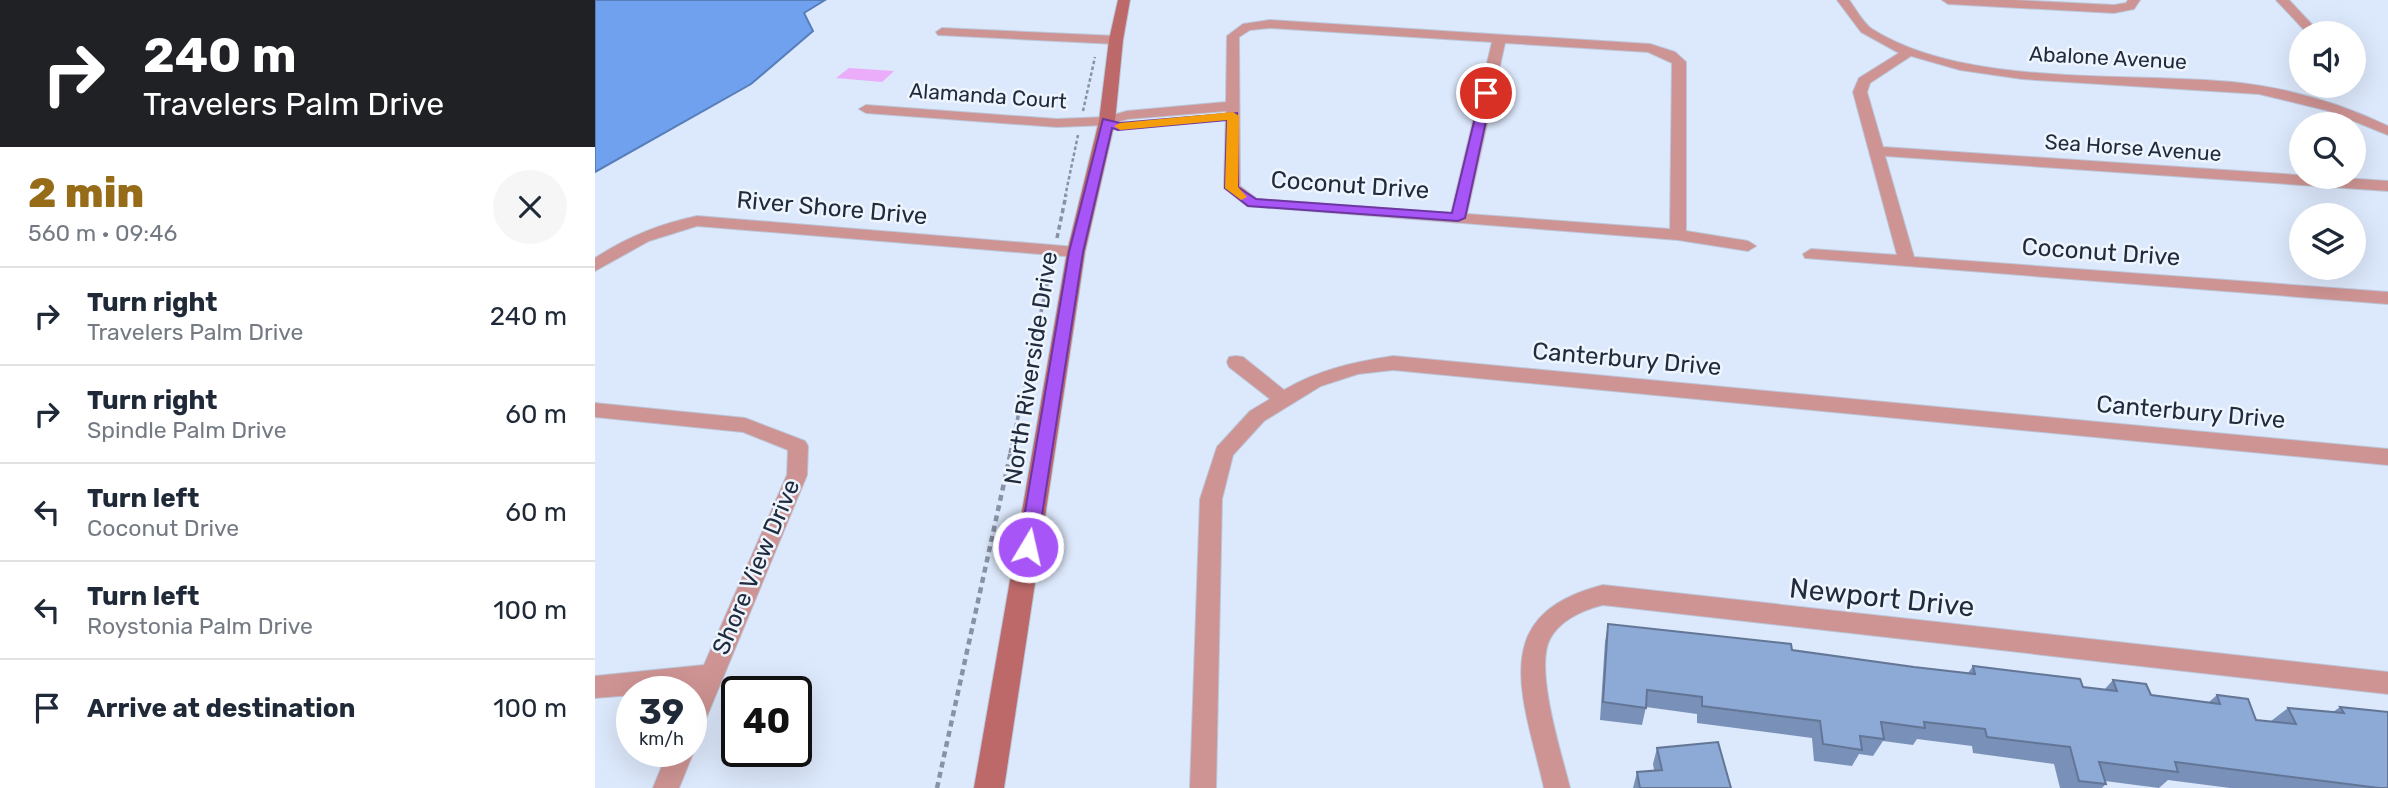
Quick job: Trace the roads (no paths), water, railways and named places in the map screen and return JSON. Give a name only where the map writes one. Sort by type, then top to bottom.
[{"type":"street","name":"North Riverside Drive","points":[[989,788],[1065,251],[1107,121],[1108,39],[1124,0]]},
{"type":"street","name":"Abalone Avenue","points":[[1843,0],[1845,8],[1860,25],[1907,53],[1948,65],[1991,72],[2241,87],[2288,95],[2327,106],[2388,131]]},
{"type":"street","points":[[1948,0],[2114,9],[2130,6],[2134,0]]},
{"type":"street","points":[[2282,0],[2302,21]]},
{"type":"street","points":[[1107,121],[1118,127],[1233,111],[1233,36],[1247,27],[1270,24],[1650,48],[1670,55],[1679,62],[1678,235]]},
{"type":"street","points":[[942,32],[1108,39]]},
{"type":"street","points":[[1458,218],[1499,39]]},
{"type":"street","points":[[1907,53],[1864,80],[1860,92],[1907,262]]},
{"type":"street","name":"Alamanda Court","points":[[866,109],[1057,123],[1107,121]]},
{"type":"street","name":"Coconut Drive","points":[[1233,111],[1231,188],[1253,203],[1678,235],[1748,246]]},
{"type":"street","name":"Sea Horse Avenue","points":[[1875,151],[2388,186]]},
{"type":"street","name":"River Shore Drive","points":[[595,266],[634,239],[662,228],[697,221],[1065,251]]},
{"type":"street","name":"Coconut Drive","points":[[1811,254],[2388,298]]},
{"type":"street","points":[[1236,362],[1284,400]]},
{"type":"street","name":"Canterbury Drive","points":[[1203,788],[1211,499],[1224,452],[1257,416],[1314,381],[1357,368],[1393,363],[2388,457]]},
{"type":"street","name":"Shore View Drive","points":[[595,410],[745,425],[798,446],[797,475],[707,684]]},
{"type":"street","name":"Newport Drive","points":[[1557,788],[1534,678],[1534,648],[1546,624],[1580,600],[1603,595],[2388,683]]},
{"type":"street","points":[[595,687],[710,676]]},
{"type":"street","points":[[666,788],[675,767]]},
{"type":"water","points":[[595,0],[825,0],[804,13],[813,31],[751,84],[595,172]]}]
